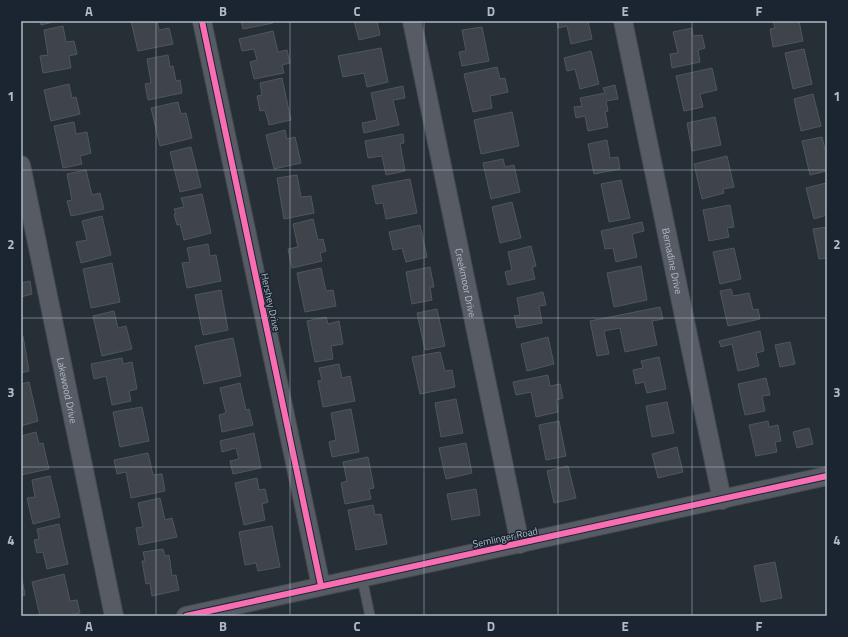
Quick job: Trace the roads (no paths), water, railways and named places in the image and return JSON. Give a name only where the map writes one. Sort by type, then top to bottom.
[{"type":"street","name":"Hershey Drive","points":[[202,21],[321,586]]},
{"type":"street","name":"Creekmoor Drive","points":[[412,21],[520,544]]},
{"type":"street","name":"Bernadine Drive","points":[[623,21],[722,500]]},
{"type":"street","name":"Lakewood Drive","points":[[21,165],[114,616]]},
{"type":"street","name":"Semlinger Road","points":[[186,616],[827,476]]},
{"type":"lane","points":[[362,578],[370,616]]}]
